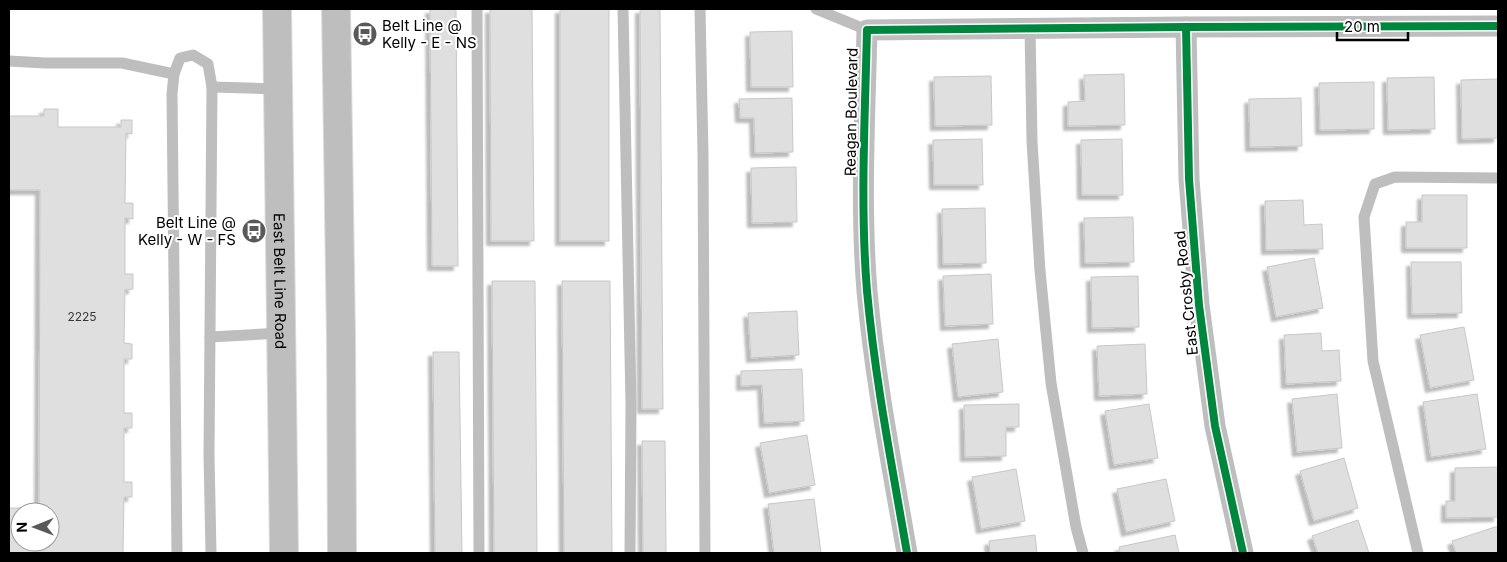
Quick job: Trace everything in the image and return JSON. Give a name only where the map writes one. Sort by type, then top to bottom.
[{"type":"main road","name":"East Belt Line Road","points":[[277,9],[284,553]]},
{"type":"main road","points":[[336,9],[342,553]]},
{"type":"street","name":"Reagan Boulevard","points":[[907,553],[879,394],[867,291],[863,187],[867,30],[1498,26]]},
{"type":"street","name":"East Crosby Road","points":[[1186,27],[1189,179],[1199,304],[1215,426],[1243,553]]},
{"type":"lane","points":[[478,9],[479,553]]},
{"type":"lane","points":[[623,9],[631,403],[630,553]]},
{"type":"lane","points":[[700,9],[703,154],[705,553]]},
{"type":"lane","points":[[816,9],[867,30]]},
{"type":"lane","points":[[1030,28],[1032,141],[1040,270],[1051,383],[1076,527],[1083,553]]},
{"type":"lane","points":[[178,553],[172,94],[174,74],[180,58],[193,55],[208,64],[212,87],[211,553]]},
{"type":"lane","points":[[9,61],[122,62],[174,74]]},
{"type":"lane","points":[[212,87],[278,88]]},
{"type":"lane","points":[[1418,553],[1373,361],[1364,217],[1375,184],[1395,177],[1498,178]]},
{"type":"lane","points":[[210,337],[281,333]]},
{"type":"building","points":[[430,9],[456,9],[458,266],[432,266]]},
{"type":"building","points":[[490,9],[532,9],[534,241],[491,241]]},
{"type":"building","points":[[560,9],[609,9],[609,241],[560,241]]},
{"type":"building","points":[[640,9],[660,9],[663,409],[642,409]]},
{"type":"building","points":[[792,31],[793,87],[751,87],[750,32]]},
{"type":"building","points":[[1124,74],[1125,125],[1068,126],[1068,102],[1085,101],[1084,75]]},
{"type":"building","points":[[991,76],[992,125],[935,126],[934,77]]},
{"type":"building","points":[[1434,77],[1435,129],[1388,130],[1387,78]]},
{"type":"building","points":[[1498,79],[1498,138],[1462,139],[1461,80]]},
{"type":"building","points":[[1374,82],[1374,129],[1320,130],[1319,83]]},
{"type":"building","points":[[792,98],[793,152],[755,153],[754,118],[740,118],[739,99]]},
{"type":"building","points":[[1301,98],[1302,146],[1250,147],[1249,99]]},
{"type":"building","points":[[44,109],[58,109],[58,127],[121,127],[121,120],[132,120],[132,134],[126,133],[125,203],[133,203],[133,219],[125,218],[125,274],[133,274],[133,289],[125,290],[124,343],[132,344],[132,359],[124,359],[124,413],[132,413],[132,428],[124,428],[124,482],[132,482],[132,497],[124,497],[123,553],[9,553],[9,508],[10,552],[60,552],[60,502],[39,502],[40,190],[9,190],[9,116],[44,116]]},
{"type":"building","points":[[982,139],[983,185],[934,185],[933,140]]},
{"type":"building","points":[[1122,139],[1123,195],[1082,195],[1081,140]]},
{"type":"building","points":[[796,167],[797,222],[752,223],[751,168]]},
{"type":"building","points":[[1422,195],[1467,195],[1467,248],[1406,248],[1406,222],[1422,222]]},
{"type":"building","points":[[1303,200],[1304,225],[1322,224],[1323,249],[1266,250],[1265,201]]},
{"type":"building","points":[[985,208],[986,263],[943,264],[942,209]]},
{"type":"building","points":[[1133,217],[1134,262],[1085,263],[1084,218]]},
{"type":"building","points":[[1314,258],[1323,308],[1276,317],[1267,267]]},
{"type":"building","points":[[1411,262],[1461,262],[1462,313],[1412,314]]},
{"type":"building","points":[[991,274],[993,324],[945,326],[943,276]]},
{"type":"building","points":[[1138,276],[1139,327],[1092,328],[1091,277]]},
{"type":"building","points":[[492,281],[535,281],[537,553],[494,553]]},
{"type":"building","points":[[562,281],[610,281],[612,553],[564,553]]},
{"type":"building","points":[[797,311],[799,355],[751,358],[748,313]]},
{"type":"building","points":[[1464,327],[1474,380],[1430,388],[1420,335]]},
{"type":"building","points":[[1321,333],[1322,351],[1339,350],[1341,381],[1286,384],[1284,335]]},
{"type":"building","points":[[998,339],[1003,392],[958,397],[952,344]]},
{"type":"building","points":[[1145,344],[1147,394],[1099,396],[1097,346]]},
{"type":"building","points":[[433,352],[459,352],[462,553],[435,553]]},
{"type":"building","points":[[802,369],[804,421],[764,423],[762,385],[741,386],[741,371]]},
{"type":"building","points":[[1337,394],[1342,448],[1297,452],[1292,399]]},
{"type":"building","points":[[1477,394],[1486,449],[1431,457],[1423,402]]},
{"type":"building","points":[[1019,404],[1019,427],[1006,427],[1006,456],[965,457],[964,405]]},
{"type":"building","points":[[1149,404],[1158,458],[1114,465],[1105,411]]},
{"type":"building","points":[[807,435],[815,485],[769,493],[760,443]]},
{"type":"building","points":[[642,441],[665,441],[666,553],[643,553]]},
{"type":"building","points":[[1344,458],[1358,508],[1314,521],[1300,471]]},
{"type":"building","points":[[1498,467],[1498,517],[1446,518],[1446,501],[1455,501],[1455,468]]},
{"type":"building","points":[[1016,469],[1025,521],[981,529],[972,477]]},
{"type":"building","points":[[1166,479],[1175,521],[1126,532],[1117,489]]},
{"type":"building","points":[[814,499],[821,553],[774,553],[768,504]]},
{"type":"building","points":[[1358,520],[1369,553],[1318,553],[1312,536]]},
{"type":"building","points":[[1498,526],[1498,553],[1456,553],[1452,541]]},
{"type":"building","points":[[1035,535],[1037,553],[990,553],[989,541]]},
{"type":"building","points":[[1175,535],[1179,553],[1120,553],[1119,547]]},
{"type":"cycle path","points":[[907,553],[879,390],[867,291],[863,194],[867,30],[1498,26]]},
{"type":"cycle path","points":[[1186,27],[1189,179],[1199,305],[1215,426],[1243,553]]},
{"type":"place","name":"Belt Line @ Kelly - E - NS","points":[[365,34]]},
{"type":"place","name":"Belt Line @ Kelly - W - FS","points":[[254,231]]}]
